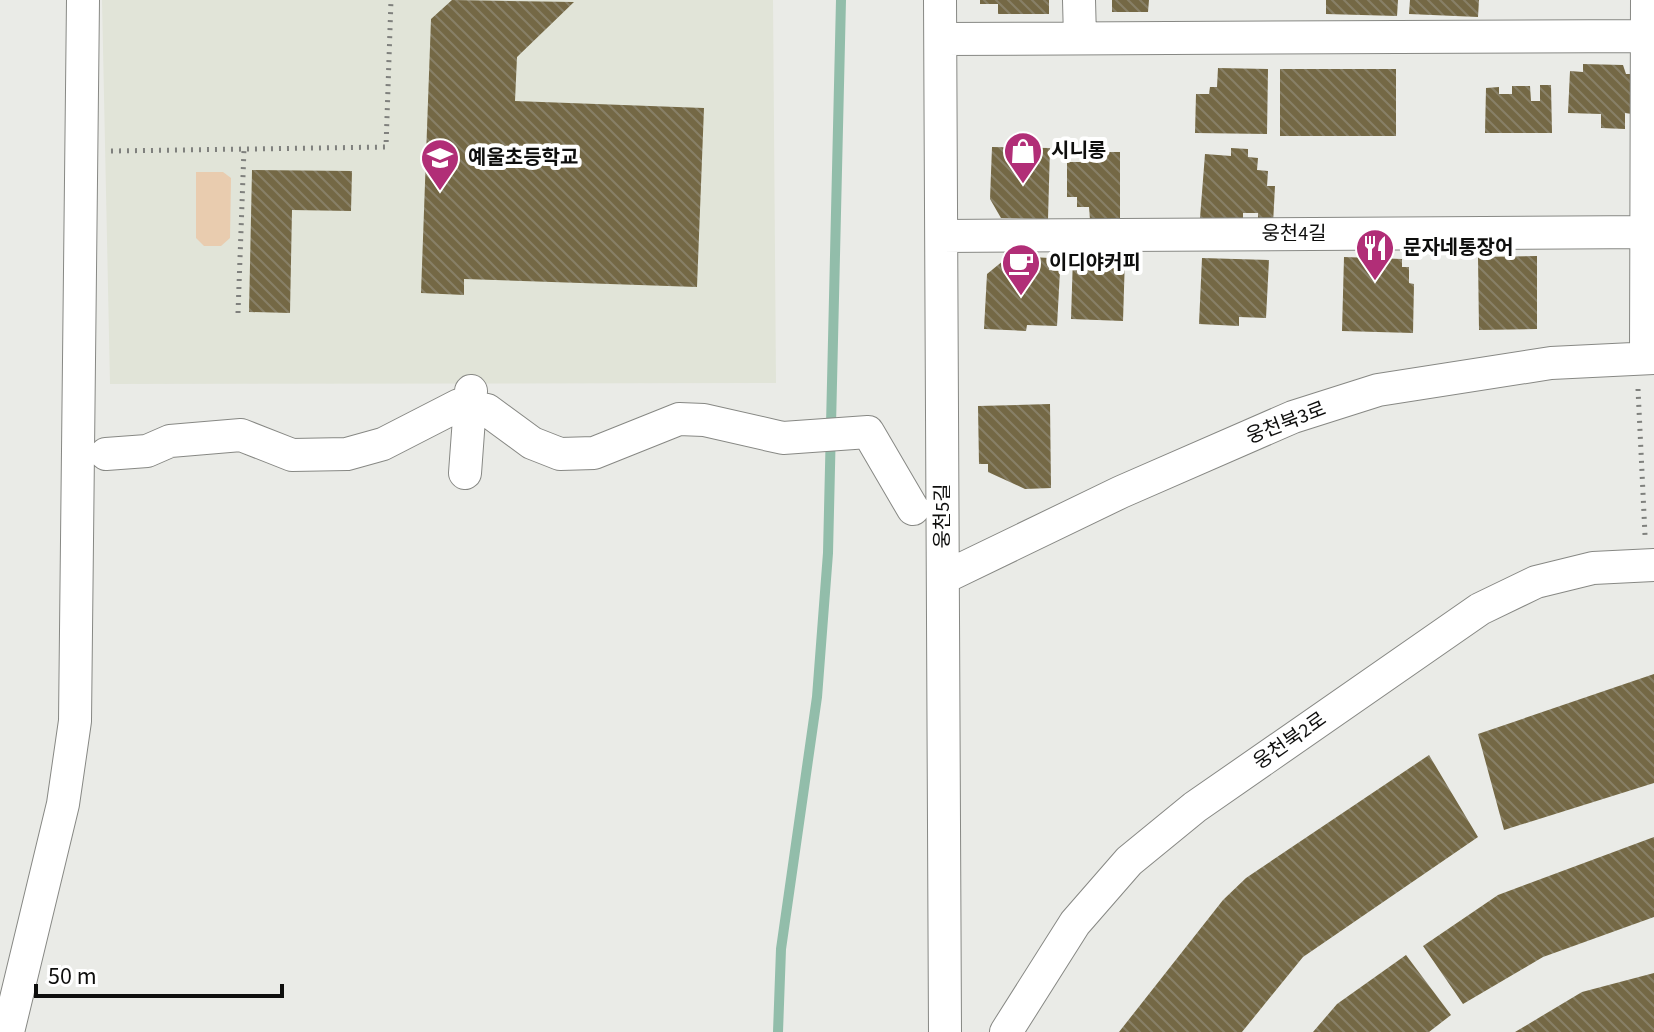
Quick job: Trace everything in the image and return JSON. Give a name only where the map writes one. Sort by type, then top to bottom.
[{"type":"street","points":[[8,1032],[60,818],[75,721],[79,623],[83,0]]},
{"type":"street","name":"웅천5길","points":[[940,0],[945,1032]]},
{"type":"street","points":[[1079,0],[1080,38]]},
{"type":"street","points":[[1645,358],[1650,232],[1650,36],[1647,0]]},
{"type":"street","points":[[941,39],[1650,36]]},
{"type":"street","name":"웅천4길","points":[[942,236],[1650,232]]},
{"type":"street","name":"웅천북3로","points":[[943,578],[1121,492],[1293,417],[1378,390],[1551,363],[1645,358]]},
{"type":"street","points":[[470,398],[532,443],[560,454],[594,453],[679,419],[704,420],[783,438],[868,432],[913,509]]},
{"type":"street","points":[[106,454],[147,451],[170,441],[241,435],[292,455],[347,454],[383,444],[470,398]]},
{"type":"street","points":[[465,473],[470,398]]},
{"type":"street","name":"웅천북2로","points":[[1006,1032],[1075,923],[1129,861],[1195,807],[1480,609],[1536,582],[1593,568],[1650,564]]},
{"type":"path","points":[[110,151],[386,147],[391,0]]},
{"type":"path","points":[[238,313],[244,149]]},
{"type":"path","points":[[1645,358],[1650,564]]},
{"type":"shaded area","name":"예울초등학교","points":[[102,0],[773,0],[776,383],[110,384]]},
{"type":"shaded area","points":[[196,172],[223,172],[231,178],[230,238],[221,246],[204,246],[196,238]]},
{"type":"building","name":"예울초등학교","points":[[452,0],[574,2],[517,57],[515,101],[704,108],[697,287],[464,279],[464,295],[421,293],[431,19]]},
{"type":"building","points":[[980,0],[1049,0],[1049,14],[998,14],[998,4],[980,4]]},
{"type":"building","points":[[1112,0],[1149,0],[1148,12],[1112,12]]},
{"type":"building","points":[[1326,0],[1398,0],[1397,16],[1326,14]]},
{"type":"building","points":[[1410,0],[1479,0],[1478,17],[1409,14]]},
{"type":"building","points":[[1583,64],[1623,65],[1626,74],[1633,74],[1632,114],[1625,113],[1625,129],[1601,128],[1601,114],[1568,113],[1570,71],[1583,72]]},
{"type":"building","points":[[1218,68],[1268,69],[1267,134],[1195,133],[1196,94],[1209,94],[1210,87],[1217,87]]},
{"type":"building","points":[[1280,69],[1396,69],[1396,136],[1280,136]]},
{"type":"building","points":[[1540,85],[1551,85],[1552,133],[1485,133],[1486,88],[1499,87],[1499,94],[1512,94],[1512,86],[1530,86],[1531,101],[1540,101]]},
{"type":"building","points":[[992,147],[1050,148],[1048,219],[1001,218],[990,199]]},
{"type":"building","points":[[1231,148],[1248,149],[1248,157],[1258,158],[1257,170],[1268,171],[1267,186],[1275,186],[1273,224],[1258,223],[1258,213],[1243,213],[1243,221],[1200,218],[1205,154],[1231,156]]},
{"type":"building","points":[[1080,152],[1120,152],[1120,220],[1090,220],[1089,207],[1077,207],[1077,197],[1067,197],[1067,162],[1080,162]]},
{"type":"building","points":[[252,170],[352,171],[351,211],[292,210],[290,313],[249,312]]},
{"type":"building","points":[[1009,256],[1050,258],[1049,270],[1060,271],[1057,326],[1027,325],[1026,331],[984,329],[987,274]]},
{"type":"building","points":[[1073,256],[1125,257],[1123,321],[1071,319]]},
{"type":"building","points":[[1537,256],[1537,329],[1479,330],[1478,257]]},
{"type":"building","points":[[1344,257],[1402,259],[1402,267],[1409,267],[1409,283],[1414,284],[1413,333],[1342,331]]},
{"type":"building","points":[[1202,258],[1269,260],[1266,318],[1239,317],[1239,326],[1199,324]]},
{"type":"building","points":[[1050,404],[1051,488],[1025,489],[988,472],[988,464],[979,464],[978,406]]},
{"type":"building","points":[[1654,674],[1654,783],[1504,830],[1478,734]]},
{"type":"building","points":[[1429,755],[1478,837],[1303,957],[1242,1032],[1119,1032],[1223,900],[1246,878]]},
{"type":"building","points":[[1654,837],[1654,917],[1543,957],[1463,1004],[1423,946],[1498,895]]},
{"type":"building","points":[[1406,955],[1451,1015],[1429,1032],[1313,1032],[1337,1004]]},
{"type":"building","points":[[1654,973],[1654,1032],[1515,1032],[1582,992]]},
{"type":"waterway","points":[[778,1032],[781,949],[817,697],[828,553],[841,0]]},
{"type":"place","name":"시니롱","points":[[1023,185]]},
{"type":"place","name":"예울초등학교","points":[[440,192]]},
{"type":"place","name":"문자네통장어","points":[[1375,282]]},
{"type":"place","name":"이디야커피","points":[[1021,297]]}]
